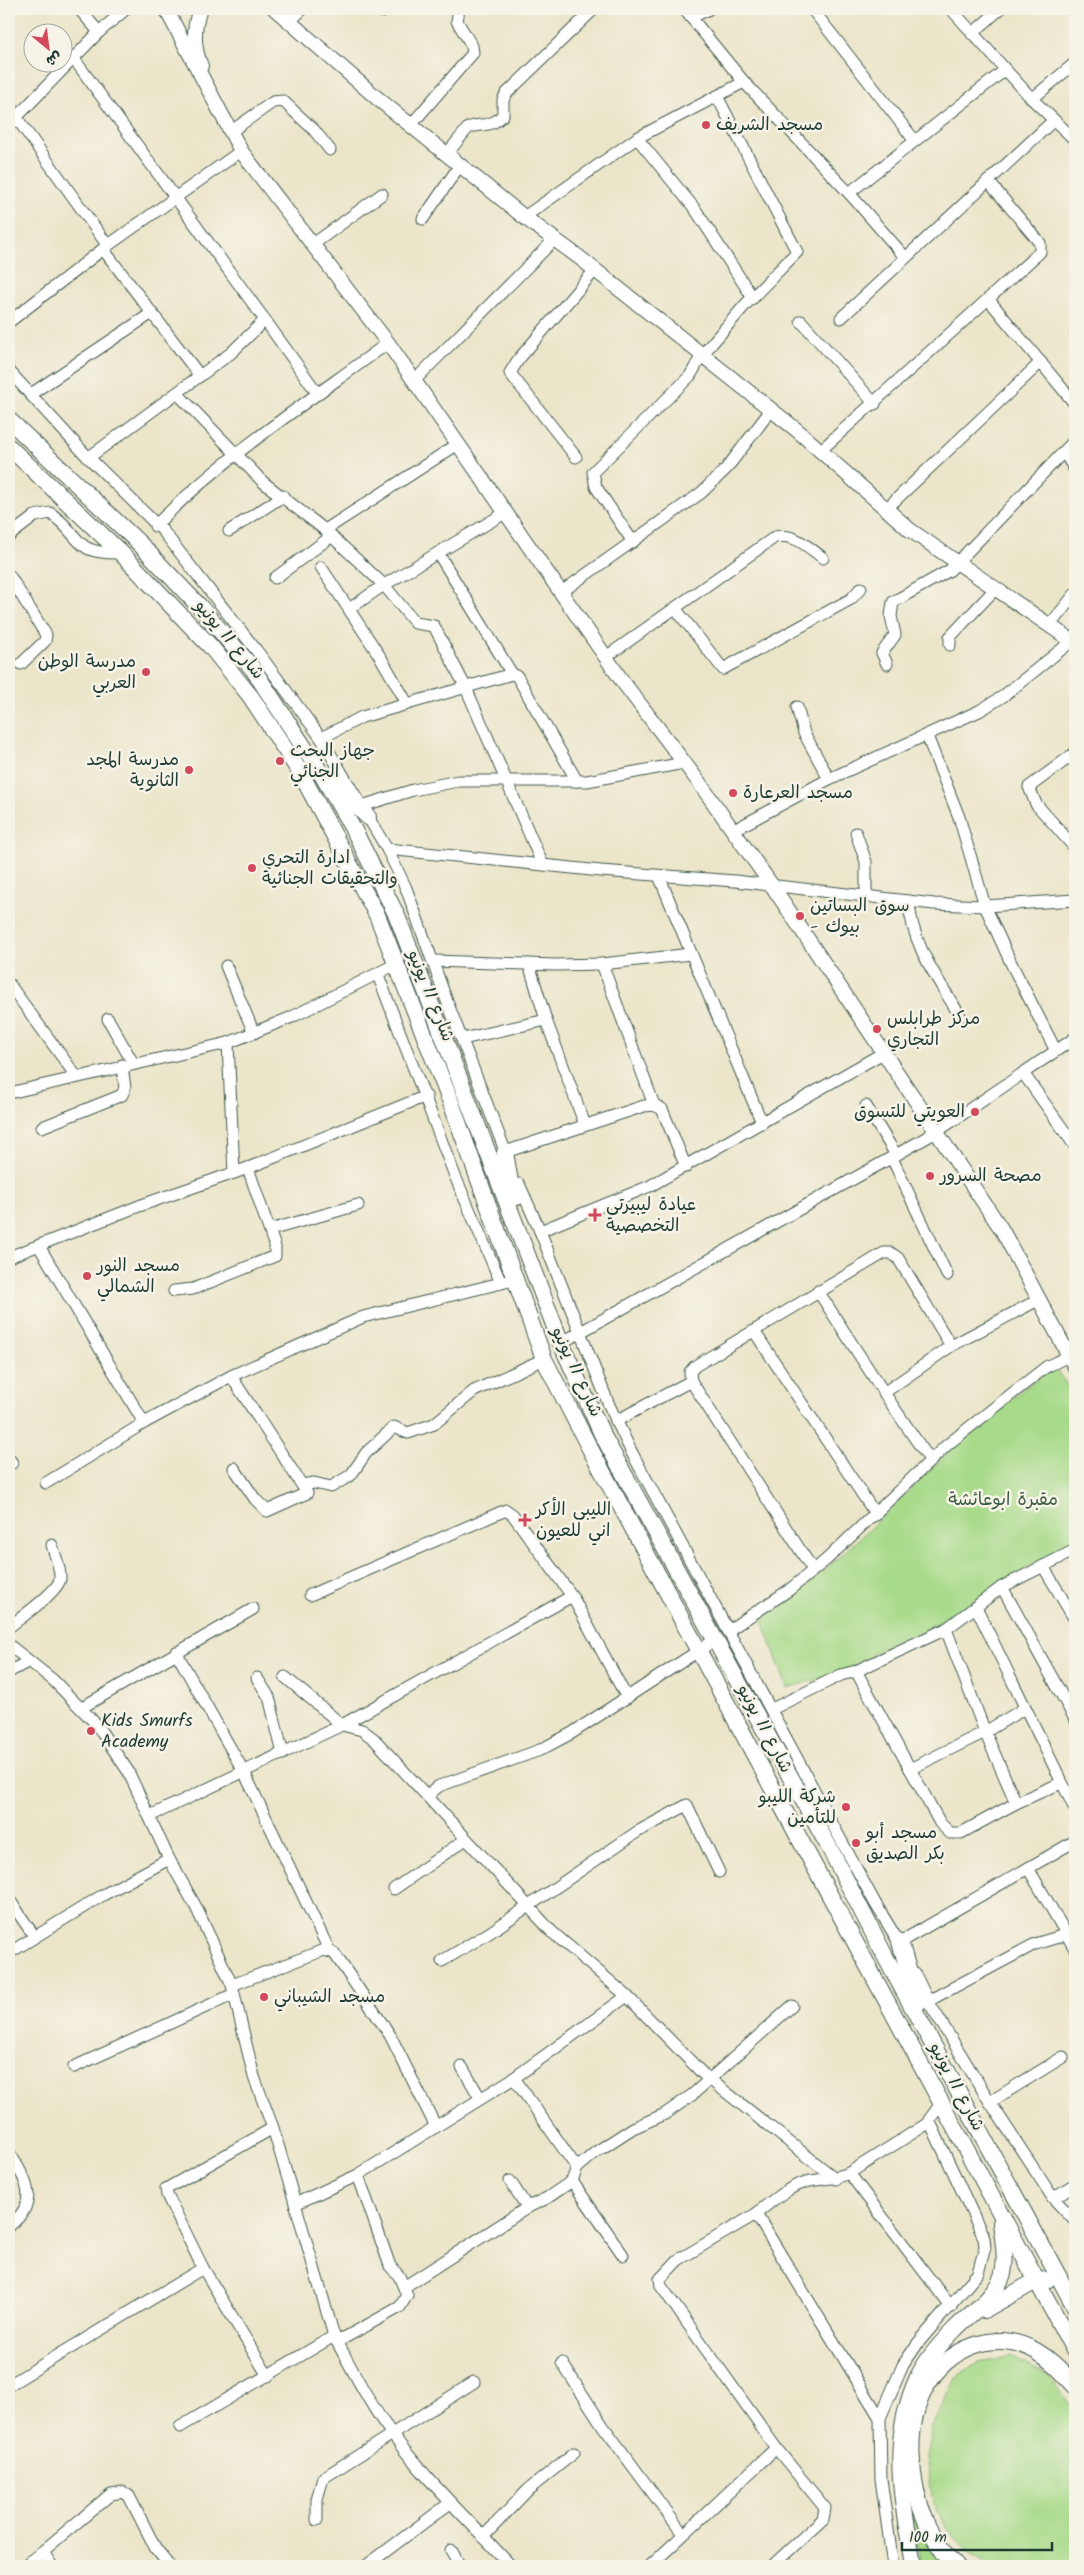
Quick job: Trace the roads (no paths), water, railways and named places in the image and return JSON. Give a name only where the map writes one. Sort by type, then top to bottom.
[{"type":"highway","name":"شارع 11 يونيو","points":[[9,420],[139,542],[201,608],[253,669],[314,762],[365,849],[397,916],[561,1343],[602,1434],[830,1849],[927,2034],[1075,2307]]},
{"type":"highway","name":"شارع 11 يونيو","points":[[9,446],[121,553],[211,647],[251,697],[300,772],[354,869],[377,915],[450,1100],[509,1281],[544,1359],[590,1450],[942,2102],[1001,2218],[1075,2352]]},
{"type":"highway","points":[[314,762],[365,811]]},
{"type":"highway","points":[[450,1100],[466,1094]]},
{"type":"highway","points":[[505,1152],[510,1182],[520,1206],[518,1228]]},
{"type":"highway","points":[[900,1942],[927,2034]]},
{"type":"highway","points":[[913,2566],[900,2470],[900,2436],[906,2408],[919,2374],[955,2329],[981,2306],[1001,2279],[1004,2258],[1001,2218]]},
{"type":"highway","points":[[955,2329],[1001,2298],[1036,2281],[1062,2282],[1075,2292]]},
{"type":"highway","points":[[956,2566],[935,2540],[914,2486],[911,2468],[911,2444],[916,2416],[925,2388],[940,2366],[962,2349],[988,2342],[1008,2342],[1034,2350],[1057,2366],[1075,2386]]},
{"type":"main road","points":[[166,9],[241,152],[388,343],[560,593],[773,887],[1002,1230],[1073,1358]]},
{"type":"main road","points":[[200,9],[195,25],[196,49],[214,91],[216,106]]},
{"type":"main road","points":[[279,13],[410,125],[524,218],[595,270],[771,410],[910,530],[1074,642]]},
{"type":"street","points":[[79,9],[99,32]]},
{"type":"street","points":[[126,9],[99,32],[13,121],[200,376]]},
{"type":"street","points":[[279,13],[303,9]]},
{"type":"street","points":[[446,155],[468,128],[488,125],[499,118],[502,115],[502,100],[506,94],[594,9]]},
{"type":"street","points":[[709,9],[688,13],[744,82],[849,193],[905,257]]},
{"type":"street","points":[[812,9],[915,141]]},
{"type":"street","points":[[951,9],[1032,99],[1075,140]]},
{"type":"street","points":[[972,34],[1000,9]]},
{"type":"street","points":[[410,125],[473,53],[472,46],[454,12]]},
{"type":"street","points":[[74,58],[318,394]]},
{"type":"street","points":[[1032,99],[1075,63]]},
{"type":"street","points":[[849,193],[1005,70]]},
{"type":"street","points":[[524,218],[637,138],[744,82]]},
{"type":"street","points":[[633,542],[596,487],[593,472],[690,376],[702,356],[753,298],[797,254],[797,250],[717,96]]},
{"type":"street","points":[[230,132],[274,102],[283,101],[314,130],[330,150]]},
{"type":"street","points":[[841,318],[1054,120]]},
{"type":"street","points":[[637,138],[695,208],[753,298]]},
{"type":"street","points":[[9,322],[105,247],[241,152]]},
{"type":"street","points":[[423,218],[460,166]]},
{"type":"street","points":[[820,452],[1037,256],[1041,249],[1040,243],[988,181]]},
{"type":"street","points":[[312,245],[382,194]]},
{"type":"street","points":[[414,381],[555,239]]},
{"type":"street","points":[[576,457],[513,379],[510,371],[595,270]]},
{"type":"street","points":[[989,300],[1075,404]]},
{"type":"street","points":[[31,394],[152,313]]},
{"type":"street","points":[[88,458],[200,376],[265,320]]},
{"type":"street","points":[[801,321],[875,404]]},
{"type":"street","points":[[155,526],[180,500],[388,343]]},
{"type":"street","points":[[886,509],[1041,362]]},
{"type":"street","points":[[9,371],[88,458],[162,532],[260,654],[321,738],[365,811],[406,888],[505,1152],[540,1231],[616,1420],[673,1531],[772,1709],[875,1903],[900,1942],[928,2001],[990,2102],[1053,2198],[1075,2221]]},
{"type":"street","points":[[177,393],[263,482],[328,533],[384,585],[415,623],[434,626],[466,688],[509,782],[542,863]]},
{"type":"street","points":[[560,593],[715,482],[771,410]]},
{"type":"street","points":[[887,664],[882,652],[895,635],[891,616],[892,603],[945,575],[1075,440]]},
{"type":"street","points":[[275,578],[328,533],[458,444]]},
{"type":"street","points":[[1064,452],[1075,470]]},
{"type":"street","points":[[229,531],[283,496]]},
{"type":"street","points":[[9,536],[35,516],[50,513],[86,549],[102,554],[121,553]]},
{"type":"street","points":[[349,609],[384,585],[505,513]]},
{"type":"street","points":[[606,657],[775,537],[788,536],[796,539],[824,558]]},
{"type":"street","points":[[438,553],[512,674],[517,676],[576,781]]},
{"type":"street","points":[[321,567],[407,703]]},
{"type":"street","points":[[9,575],[46,635],[45,641],[21,664]]},
{"type":"street","points":[[675,608],[723,669],[851,599],[861,588]]},
{"type":"street","points":[[950,645],[950,637],[996,588]]},
{"type":"street","points":[[1050,625],[1075,594]]},
{"type":"street","points":[[732,831],[829,780],[964,719],[1002,697],[1074,642]]},
{"type":"street","points":[[321,738],[362,717],[512,674]]},
{"type":"street","points":[[797,707],[804,732],[829,780]]},
{"type":"street","points":[[928,736],[959,817],[984,906],[1056,1051]]},
{"type":"street","points":[[1075,753],[1029,787],[1036,804],[1075,848]]},
{"type":"street","points":[[365,811],[413,790],[458,781],[598,780],[684,763]]},
{"type":"street","points":[[856,833],[866,862],[866,895]]},
{"type":"street","points":[[386,849],[659,876],[726,880],[773,887],[866,895],[909,901],[984,906],[1075,900]]},
{"type":"street","points":[[659,876],[762,1123]]},
{"type":"street","points":[[909,901],[912,924],[918,943],[960,1016]]},
{"type":"street","points":[[433,961],[602,964],[691,954]]},
{"type":"street","points":[[9,1093],[128,1064],[228,1044],[378,975],[396,964]]},
{"type":"street","points":[[530,964],[546,1020],[585,1125]]},
{"type":"street","points":[[602,964],[654,1105]]},
{"type":"street","points":[[226,966],[254,1033]]},
{"type":"street","points":[[46,1483],[144,1423],[231,1376],[362,1317],[509,1281],[455,1176],[426,1096],[378,975]]},
{"type":"street","points":[[9,984],[76,1076]]},
{"type":"street","points":[[42,1127],[122,1096],[128,1064],[108,1019]]},
{"type":"street","points":[[463,1039],[546,1020]]},
{"type":"street","points":[[228,1044],[234,1173]]},
{"type":"street","points":[[561,1343],[936,1132],[1056,1051],[1073,1044]]},
{"type":"street","points":[[540,1231],[650,1186],[883,1053]]},
{"type":"street","points":[[1023,1073],[1075,1146]]},
{"type":"street","points":[[9,1257],[139,1206],[248,1168],[426,1096]]},
{"type":"street","points":[[505,1152],[644,1106],[654,1105],[662,1109],[686,1167]]},
{"type":"street","points":[[866,1106],[894,1156],[947,1275]]},
{"type":"street","points":[[174,1291],[193,1289],[272,1259],[276,1253],[248,1168]]},
{"type":"street","points":[[270,1230],[358,1205]]},
{"type":"street","points":[[39,1246],[144,1423]]},
{"type":"street","points":[[814,1570],[691,1381],[690,1372],[695,1366],[884,1253],[891,1253],[898,1258],[951,1346]]},
{"type":"street","points":[[818,1291],[899,1416],[931,1461]]},
{"type":"street","points":[[885,1392],[951,1346],[1040,1299]]},
{"type":"street","points":[[754,1331],[876,1515]]},
{"type":"street","points":[[729,1630],[814,1570],[876,1515],[947,1445],[1046,1367],[1073,1358]]},
{"type":"street","points":[[302,1485],[314,1483],[331,1486],[351,1475],[366,1453],[394,1427],[408,1433],[434,1424],[474,1391],[544,1359]]},
{"type":"street","points":[[231,1376],[306,1494],[267,1511],[254,1499],[234,1468]]},
{"type":"street","points":[[616,1420],[691,1381]]},
{"type":"street","points":[[310,1595],[506,1510],[513,1515],[572,1596],[627,1698]]},
{"type":"street","points":[[9,1627],[53,1591],[60,1582],[60,1572],[52,1545]]},
{"type":"street","points":[[772,1709],[841,1675],[856,1671],[946,1629],[1002,1588],[1075,1550]]},
{"type":"street","points":[[1043,1566],[1075,1620]]},
{"type":"street","points":[[1002,1588],[1075,1718]]},
{"type":"street","points":[[150,1816],[342,1725],[572,1596]]},
{"type":"street","points":[[976,1607],[1075,1809]]},
{"type":"street","points":[[81,1708],[253,1609]]},
{"type":"street","points":[[946,1629],[985,1732],[1016,1803]]},
{"type":"street","points":[[427,1796],[439,1786],[540,1750],[627,1698],[715,1640]]},
{"type":"street","points":[[9,1645],[53,1680],[96,1724],[128,1770],[169,1859],[196,1907],[233,1990],[254,2078],[273,2128],[336,2339],[383,2422],[450,2503],[511,2566]]},
{"type":"street","points":[[176,1652],[244,1772],[329,1950],[334,1953],[390,2035],[436,2127]]},
{"type":"street","points":[[9,1672],[29,1661]]},
{"type":"street","points":[[856,1671],[940,1823],[950,1833],[961,1833],[1016,1803],[1061,1783]]},
{"type":"street","points":[[284,1677],[342,1725],[362,1730],[374,1739],[552,1932],[627,1996],[703,2074],[836,2179]]},
{"type":"street","points":[[257,1678],[269,1697],[283,1754]]},
{"type":"street","points":[[910,1770],[985,1732],[1025,1708]]},
{"type":"street","points":[[442,1961],[528,1907],[636,1832],[687,1805],[720,1872]]},
{"type":"street","points":[[394,1889],[466,1839]]},
{"type":"street","points":[[900,1942],[1075,1841]]},
{"type":"street","points":[[9,1954],[34,1936],[169,1859]]},
{"type":"street","points":[[1028,1868],[1072,1934],[1075,1948]]},
{"type":"street","points":[[9,1899],[34,1936]]},
{"type":"street","points":[[928,2001],[1035,1944],[1052,1937],[1072,1934]]},
{"type":"street","points":[[74,2067],[233,1990],[329,1950]]},
{"type":"street","points":[[295,2204],[358,2175],[436,2127],[514,2078],[627,1996]]},
{"type":"street","points":[[404,2287],[572,2181],[577,2168],[596,2152],[625,2133],[665,2114],[711,2079],[792,2006]]},
{"type":"street","points":[[990,2102],[1062,2057]]},
{"type":"street","points":[[462,2067],[482,2098]]},
{"type":"street","points":[[514,2078],[577,2168]]},
{"type":"street","points":[[893,2566],[881,2479],[880,2418],[903,2364],[918,2343],[951,2307],[978,2273],[985,2247],[984,2238],[930,2122],[929,2118],[942,2102]]},
{"type":"street","points":[[772,2566],[823,2519],[825,2508],[776,2448],[661,2286],[660,2279],[678,2260],[756,2214],[782,2193],[795,2186],[816,2180],[836,2179],[849,2173],[930,2122]]},
{"type":"street","points":[[268,2376],[203,2268],[166,2195],[166,2189],[273,2128]]},
{"type":"street","points":[[9,2152],[28,2186],[26,2205],[17,2219],[9,2226]]},
{"type":"street","points":[[849,2173],[951,2307]]},
{"type":"street","points":[[180,2426],[336,2339],[400,2307],[406,2295],[404,2287],[399,2276],[390,2266],[358,2175]]},
{"type":"street","points":[[510,2181],[525,2204],[530,2206]]},
{"type":"street","points":[[572,2181],[623,2255]]},
{"type":"street","points":[[1053,2198],[1075,2184]]},
{"type":"street","points":[[756,2214],[880,2418]]},
{"type":"street","points":[[9,2385],[203,2268]]},
{"type":"street","points":[[562,2363],[603,2426],[683,2534]]},
{"type":"street","points":[[316,2520],[316,2499],[322,2478],[474,2382]]},
{"type":"street","points":[[650,2566],[776,2448]]},
{"type":"street","points":[[483,2538],[528,2490],[574,2453]]},
{"type":"street","points":[[25,2566],[111,2494],[123,2492],[129,2496],[156,2549],[170,2566]]},
{"type":"street","points":[[366,2566],[450,2503]]},
{"type":"street","points":[[451,2550],[460,2566]]},
{"type":"street","points":[[42,2552],[52,2566]]},
{"type":"place","name":"مسجد الشريف","points":[[706,125]]},
{"type":"place","name":"مدرسة الوطن العربي","points":[[146,672]]},
{"type":"place","name":"جهاز البحث الجنائي","points":[[280,761]]},
{"type":"place","name":"مدرسة المجد الثانوية","points":[[189,770]]},
{"type":"place","name":"مسجد العرعارة","points":[[733,793]]},
{"type":"place","name":"ادارة التحري والتحقيقات الجنائية","points":[[252,868]]},
{"type":"place","name":"سوق البساتين - بيوك","points":[[800,916]]},
{"type":"place","name":"مركز طرابلس التجاري","points":[[877,1029]]},
{"type":"place","name":"العويتي للتسوق","points":[[975,1112]]},
{"type":"place","name":"مصحة السرور","points":[[930,1176]]},
{"type":"place","name":"عيادة ليبيرتي التخصصية","points":[[595,1215]]},
{"type":"place","name":"مسجد النور الشمالي","points":[[87,1276]]},
{"type":"place","name":"الليبي الأكر اني للعيون","points":[[525,1520]]},
{"type":"place","name":"Kids Smurfs Academy","points":[[91,1731]]},
{"type":"place","name":"شركة الليبو للتأمين","points":[[846,1807]]},
{"type":"place","name":"مسجد أبو بكر الصديق","points":[[856,1843]]},
{"type":"place","name":"مسجد الشيباني","points":[[264,1997]]},
{"type":"park label","name":"مقبرة ابوعائشة","points":[[1003,1500]]}]
